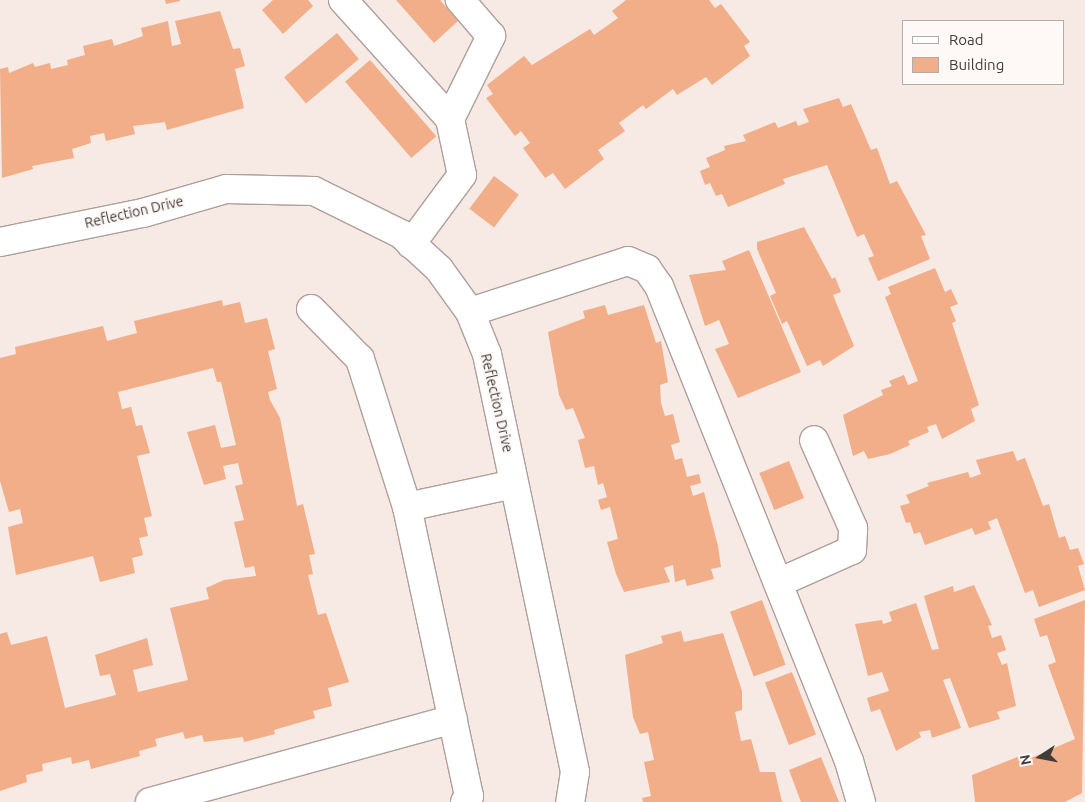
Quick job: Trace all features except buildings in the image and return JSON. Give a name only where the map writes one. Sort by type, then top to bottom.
[{"type":"street","points":[[343,0],[450,119],[462,174],[411,244]]},
{"type":"street","points":[[450,119],[491,36],[460,0]]},
{"type":"street","name":"Reflection Drive","points":[[0,242],[143,213],[226,189],[314,191],[411,244],[439,269],[470,312],[487,354],[575,772],[570,802]]},
{"type":"street","points":[[470,312],[628,261],[647,269],[659,286],[850,761],[861,802]]},
{"type":"street","points":[[311,309],[360,359],[407,508],[469,796],[465,802]]},
{"type":"street","points":[[778,583],[852,550],[853,528],[814,440]]},
{"type":"street","points":[[407,508],[514,484]]},
{"type":"street","points":[[150,802],[453,719]]}]
